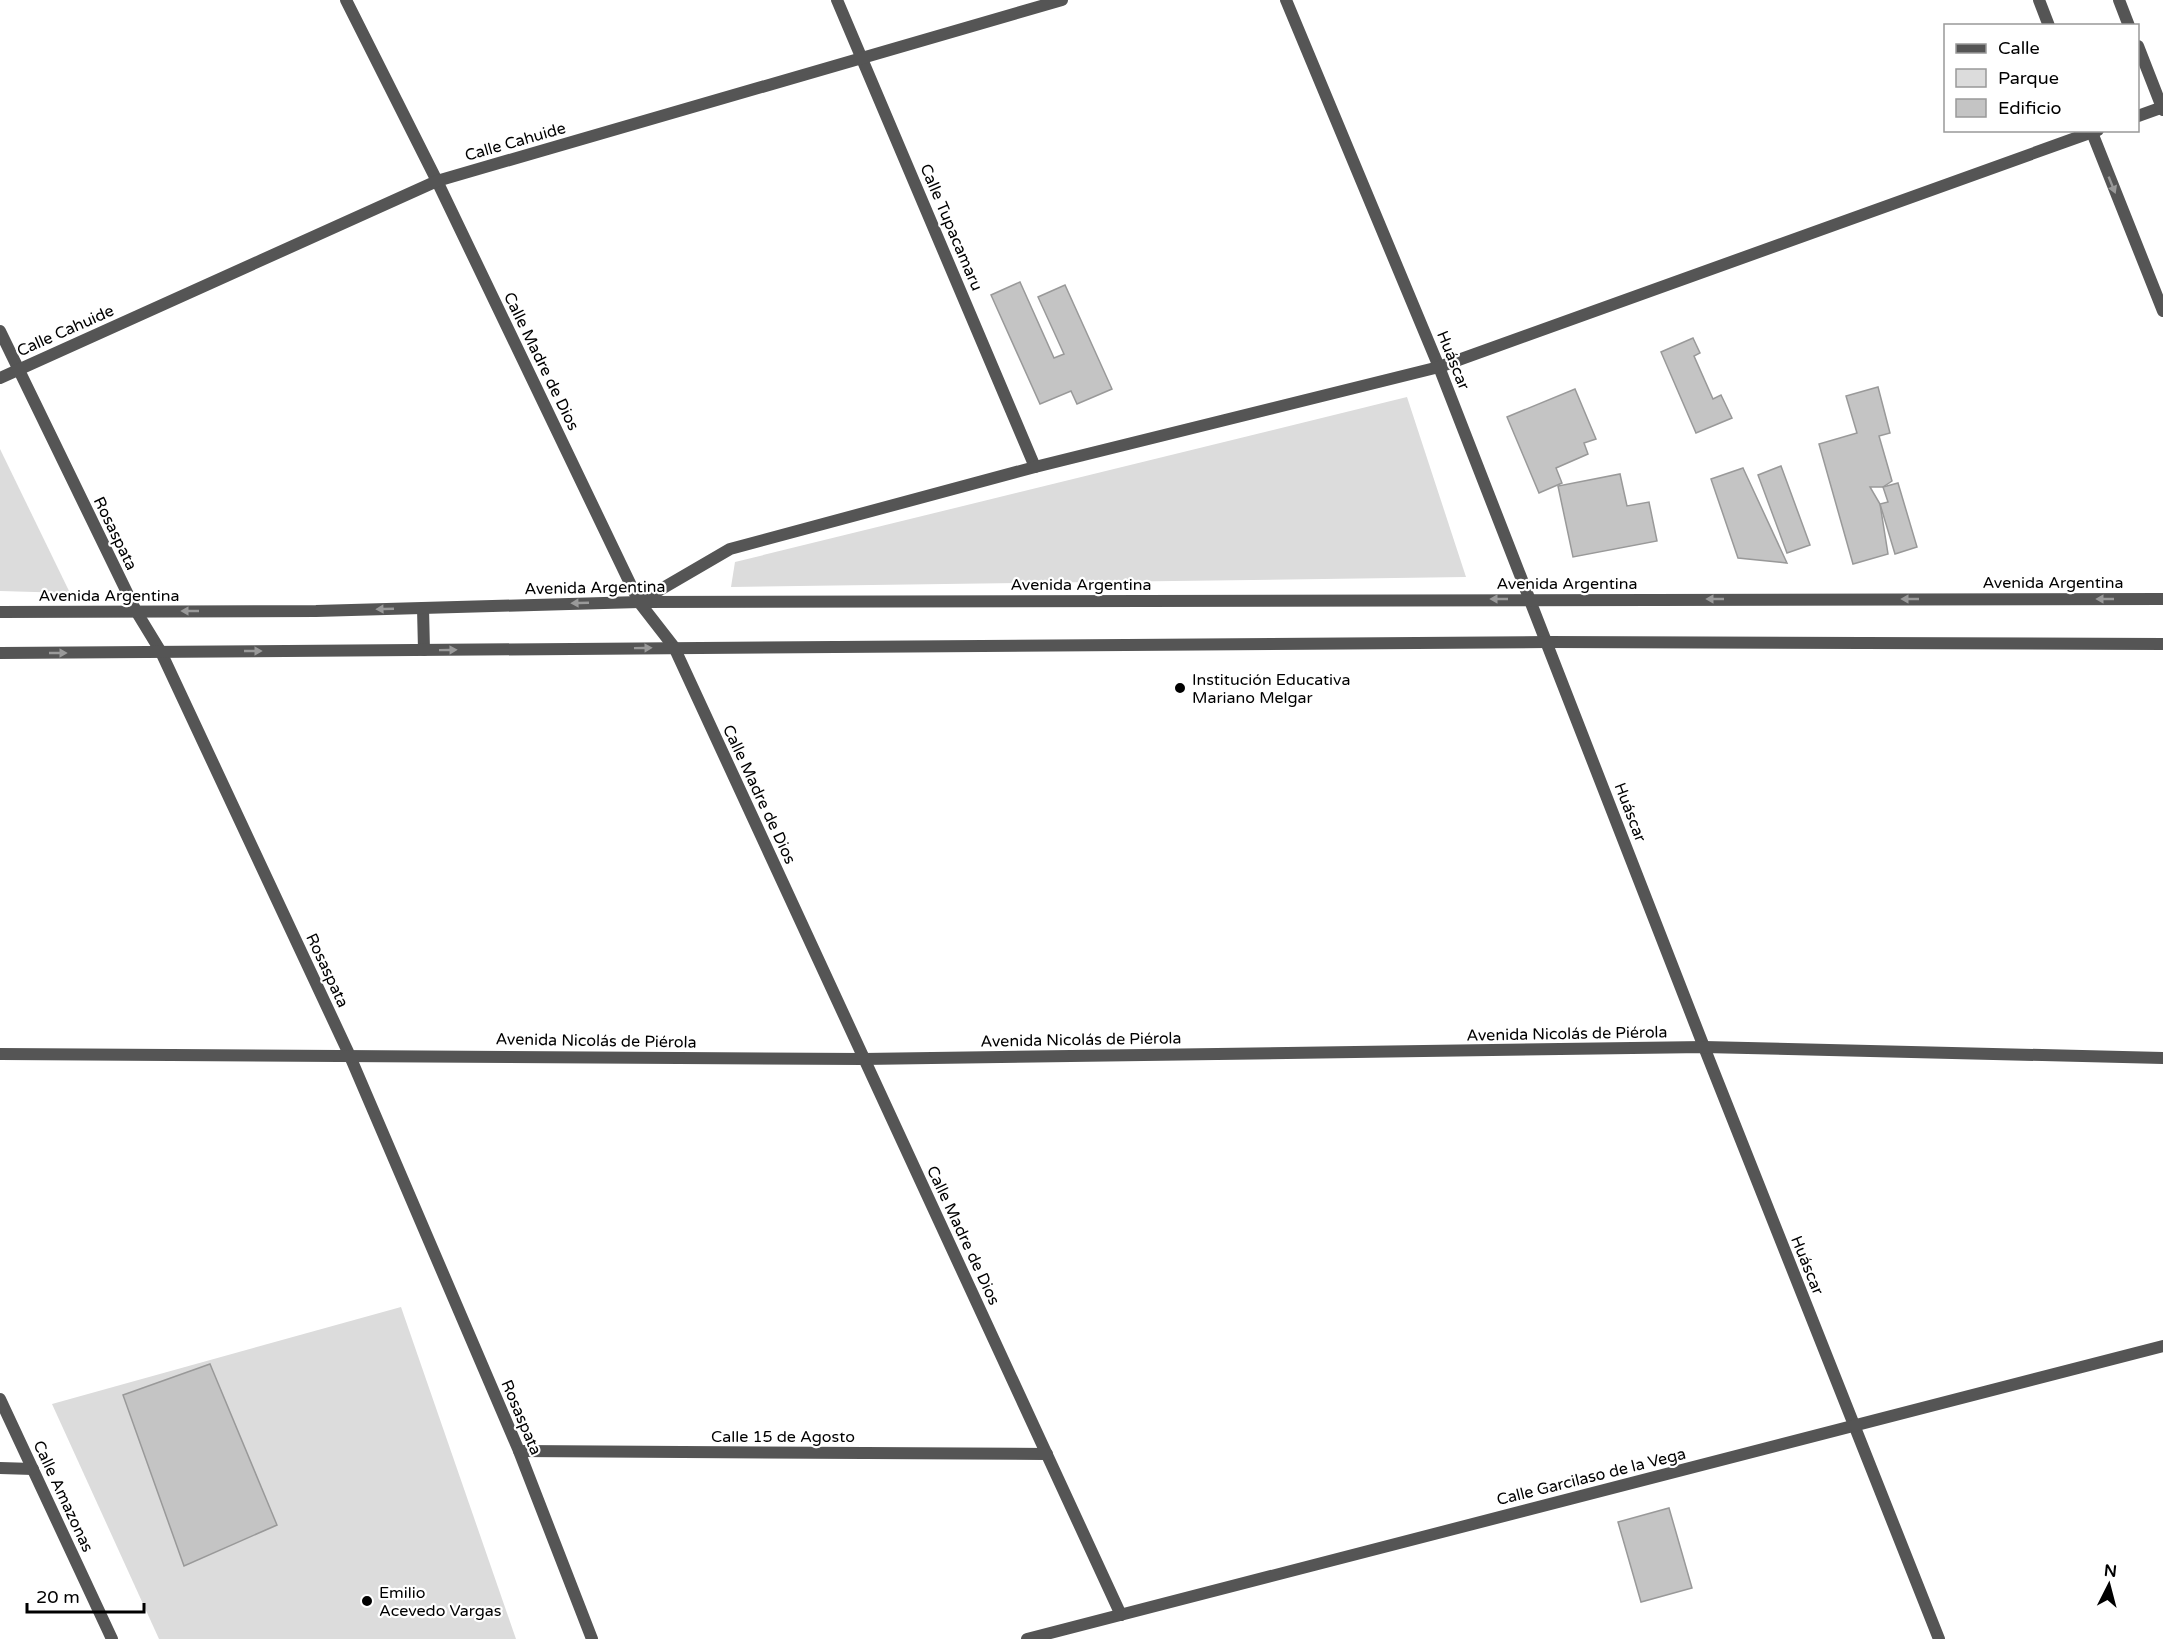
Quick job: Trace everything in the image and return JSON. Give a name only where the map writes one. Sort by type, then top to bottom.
[{"type":"street","name":"Calle Madre de Dios","points":[[346,0],[437,181],[639,602],[674,648],[1121,1615]]},
{"type":"street","name":"Calle Tupacamaru","points":[[837,0],[863,56],[1035,467]]},
{"type":"street","name":"Calle Cahuide","points":[[0,378],[437,181],[1062,0]]},
{"type":"street","name":"Huáscar","points":[[1286,0],[1439,367],[1704,1047],[1940,1639]]},
{"type":"street","points":[[2039,0],[2048,24]]},
{"type":"street","points":[[2119,0],[2128,24]]},
{"type":"street","points":[[2139,48],[2163,108],[2139,116]]},
{"type":"street","points":[[639,602],[730,549],[1035,467],[1439,367],[2090,132]]},
{"type":"street","points":[[2093,132],[2163,311]]},
{"type":"street","name":"Rosaspata","points":[[0,332],[136,611],[160,652],[350,1054],[519,1451],[592,1639]]},
{"type":"street","name":"Avenida Argentina","points":[[0,612],[423,608],[639,602],[2163,599]]},
{"type":"street","points":[[423,608],[424,650]]},
{"type":"street","points":[[0,653],[1547,642],[2163,644]]},
{"type":"street","name":"Avenida Nicolás de Piérola","points":[[0,1054],[350,1054],[863,1059],[1704,1047],[2163,1058]]},
{"type":"street","name":"Calle Garcilaso de la Vega","points":[[1027,1639],[2163,1346]]},
{"type":"street","name":"Calle Amazonas","points":[[0,1399],[112,1639]]},
{"type":"street","name":"Calle 15 de Agosto","points":[[519,1451],[1047,1454]]},
{"type":"street","points":[[0,1468],[33,1469]]},
{"type":"green space","points":[[1407,397],[1466,577],[731,587],[735,562]]},
{"type":"green space","points":[[0,449],[70,593],[0,591]]},
{"type":"green space","points":[[401,1307],[516,1639],[159,1639],[52,1404]]},
{"type":"building","points":[[1020,282],[1054,358],[1064,354],[1038,297],[1065,285],[1112,389],[1077,404],[1071,391],[1040,404],[991,295]]},
{"type":"building","points":[[1693,338],[1700,353],[1694,356],[1713,399],[1721,395],[1732,418],[1696,433],[1661,352]]},
{"type":"building","points":[[1878,387],[1890,433],[1879,436],[1892,481],[1883,487],[1870,487],[1880,504],[1888,554],[1853,564],[1819,444],[1857,433],[1846,396]]},
{"type":"building","points":[[1575,389],[1596,439],[1584,443],[1588,454],[1556,468],[1562,483],[1539,493],[1507,417]]},
{"type":"building","points":[[1781,466],[1810,545],[1787,553],[1758,475]]},
{"type":"building","points":[[1743,468],[1787,563],[1738,558],[1711,479]]},
{"type":"building","points":[[1620,474],[1627,506],[1649,502],[1657,541],[1573,557],[1558,486]]},
{"type":"building","points":[[1898,483],[1917,547],[1895,554],[1880,504],[1888,502],[1883,487]]},
{"type":"building","points":[[210,1364],[277,1525],[184,1566],[123,1395]]},
{"type":"building","points":[[1669,1508],[1692,1588],[1641,1602],[1618,1522]]},
{"type":"place","name":"Institución Educativa Mariano Melgar","points":[[1180,688]]},
{"type":"place","name":"Emilio Acevedo Vargas","points":[[367,1601]]}]
